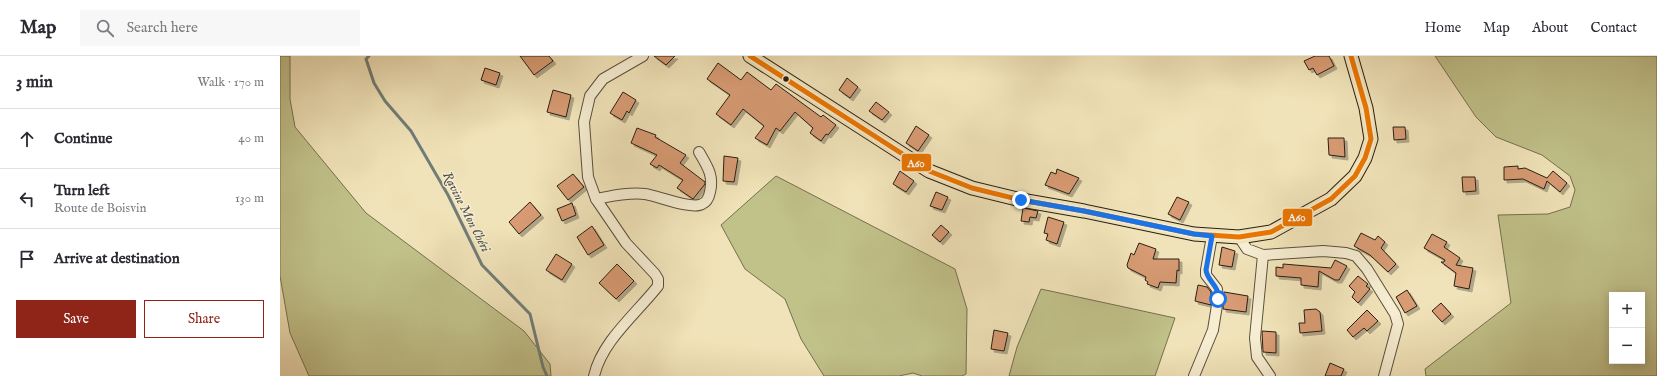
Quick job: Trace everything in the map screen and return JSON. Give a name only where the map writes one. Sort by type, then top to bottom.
[{"type":"main road","points":[[750,56],[761,60],[929,171],[972,188],[1021,200],[1084,211],[1194,234],[1239,237],[1272,232],[1331,199],[1355,176],[1365,158],[1371,139],[1366,108],[1351,56]]},
{"type":"street","points":[[594,376],[607,345],[658,286],[658,279],[655,274],[626,243],[596,199],[588,177],[584,122],[590,96],[603,79],[643,56]]},
{"type":"street","points":[[596,199],[628,193],[644,194],[692,206],[701,205],[708,198],[711,188],[711,174],[699,152]]},
{"type":"street","points":[[1194,376],[1213,330],[1218,299],[1217,289],[1206,275],[1212,236]]},
{"type":"street","points":[[1239,237],[1247,249],[1263,256],[1323,251],[1346,253],[1356,256],[1367,269],[1395,314],[1398,324],[1398,331],[1384,376]]},
{"type":"street","points":[[1263,256],[1254,338],[1257,356],[1270,376]]},
{"type":"green space","points":[[280,56],[290,56],[290,99],[295,127],[366,213],[524,331],[550,364],[551,376],[309,376],[290,333],[280,276]]},
{"type":"green space","points":[[1435,56],[1657,56],[1657,376],[1426,376],[1425,369],[1511,303],[1498,215],[1548,214],[1570,207],[1575,190],[1570,176],[1542,155],[1496,137],[1476,117]]},
{"type":"green space","points":[[776,176],[955,269],[967,309],[966,374],[962,376],[922,376],[913,373],[899,376],[824,376],[801,339],[785,299],[745,269],[721,225]]},
{"type":"green space","points":[[1041,289],[1175,318],[1155,376],[1009,376],[1017,347]]},
{"type":"building","points":[[520,56],[549,56],[553,61],[534,75]]},
{"type":"building","points":[[654,56],[675,56],[666,65]]},
{"type":"building","points":[[1315,56],[1329,56],[1334,66],[1317,75],[1313,68],[1309,70],[1304,61]]},
{"type":"building","points":[[718,63],[741,80],[747,72],[771,90],[776,84],[821,117],[823,115],[836,125],[821,141],[810,133],[813,128],[795,112],[780,131],[776,128],[767,145],[755,138],[764,126],[743,109],[731,125],[716,114],[730,95],[707,79]]},
{"type":"building","points":[[485,68],[500,73],[496,85],[481,80]]},
{"type":"building","points":[[847,78],[858,87],[850,98],[839,90]]},
{"type":"building","points":[[553,90],[571,95],[566,117],[547,112]]},
{"type":"building","points":[[623,92],[636,100],[629,113],[627,111],[622,120],[610,113]]},
{"type":"building","points":[[876,102],[889,112],[882,120],[869,111]]},
{"type":"building","points":[[916,126],[929,135],[918,151],[906,143]]},
{"type":"building","points":[[1393,127],[1405,127],[1406,139],[1394,140]]},
{"type":"building","points":[[637,128],[656,135],[655,137],[686,155],[680,163],[705,182],[693,199],[677,188],[683,180],[659,165],[657,168],[650,164],[657,155],[631,143]]},
{"type":"building","points":[[1328,138],[1344,138],[1345,157],[1329,155]]},
{"type":"building","points":[[724,156],[738,158],[734,182],[723,181]]},
{"type":"building","points":[[1518,166],[1518,169],[1525,168],[1547,178],[1553,171],[1567,183],[1560,192],[1547,181],[1544,189],[1523,179],[1504,180],[1504,167]]},
{"type":"building","points":[[1057,169],[1079,178],[1069,194],[1045,185],[1051,172],[1056,174]]},
{"type":"building","points":[[900,171],[914,181],[906,192],[893,184]]},
{"type":"building","points":[[573,174],[584,187],[568,200],[557,186]]},
{"type":"building","points":[[1462,177],[1475,177],[1476,191],[1463,192]]},
{"type":"building","points":[[936,192],[948,197],[942,210],[930,206]]},
{"type":"building","points":[[1177,197],[1189,202],[1180,220],[1168,214]]},
{"type":"building","points":[[530,202],[541,215],[519,234],[509,222]]},
{"type":"building","points":[[572,203],[576,215],[562,221],[557,209]]},
{"type":"building","points":[[1023,208],[1038,211],[1036,218],[1030,217],[1029,222],[1021,221]]},
{"type":"building","points":[[1048,217],[1064,222],[1057,244],[1046,240],[1048,234],[1044,233]]},
{"type":"building","points":[[941,225],[949,232],[940,242],[932,235]]},
{"type":"building","points":[[592,226],[604,245],[588,255],[577,237]]},
{"type":"building","points":[[1361,233],[1375,240],[1378,236],[1385,242],[1381,248],[1396,264],[1388,272],[1370,255],[1354,246]]},
{"type":"building","points":[[1432,234],[1447,242],[1444,247],[1460,258],[1456,265],[1473,268],[1469,289],[1454,286],[1456,273],[1441,262],[1444,262],[1445,260],[1424,248]]},
{"type":"building","points":[[1139,243],[1156,249],[1153,259],[1179,259],[1179,271],[1177,270],[1176,283],[1160,282],[1158,288],[1147,284],[1148,282],[1145,280],[1146,277],[1128,268],[1127,265],[1131,253],[1134,255]]},
{"type":"building","points":[[1222,247],[1235,251],[1232,267],[1219,265]]},
{"type":"building","points":[[556,254],[572,264],[562,280],[546,270]]},
{"type":"building","points":[[1335,260],[1347,266],[1339,280],[1335,280],[1319,271],[1318,287],[1301,285],[1301,278],[1276,276],[1276,267],[1283,268],[1283,264],[1331,268]]},
{"type":"building","points":[[617,264],[634,281],[616,299],[599,283]]},
{"type":"building","points":[[1358,276],[1368,284],[1366,286],[1370,289],[1358,303],[1352,297],[1355,292],[1349,286]]},
{"type":"building","points":[[1198,285],[1207,287],[1211,292],[1211,305],[1195,301]]},
{"type":"building","points":[[1407,290],[1417,306],[1405,313],[1396,297]]},
{"type":"building","points":[[1224,292],[1248,296],[1246,312],[1223,309]]},
{"type":"building","points":[[1441,303],[1451,314],[1442,322],[1432,311]]},
{"type":"building","points":[[1316,309],[1320,312],[1322,331],[1300,333],[1299,323],[1305,323],[1304,310]]},
{"type":"building","points":[[1367,310],[1378,321],[1367,331],[1364,328],[1353,337],[1347,330]]},
{"type":"building","points":[[994,330],[1008,333],[1004,351],[991,349]]},
{"type":"building","points":[[1262,331],[1276,332],[1276,353],[1263,352]]},
{"type":"building","points":[[1330,363],[1344,369],[1341,376],[1325,376]]},
{"type":"waterway","name":"Ravine Mon Chéri","points":[[369,56],[366,59],[374,83],[385,101],[411,131],[448,195],[482,265],[530,314],[543,367],[547,376]]},
{"type":"transit line","name":"A60","points":[[750,56],[929,171],[972,188],[1021,200],[1084,211],[1194,234],[1239,237],[1271,232],[1331,199],[1355,176],[1365,158],[1371,139],[1366,108],[1351,56]]},
{"type":"route","points":[[1021,200],[1084,211],[1135,223],[1212,236],[1206,275],[1217,289],[1219,294],[1218,299]]}]
